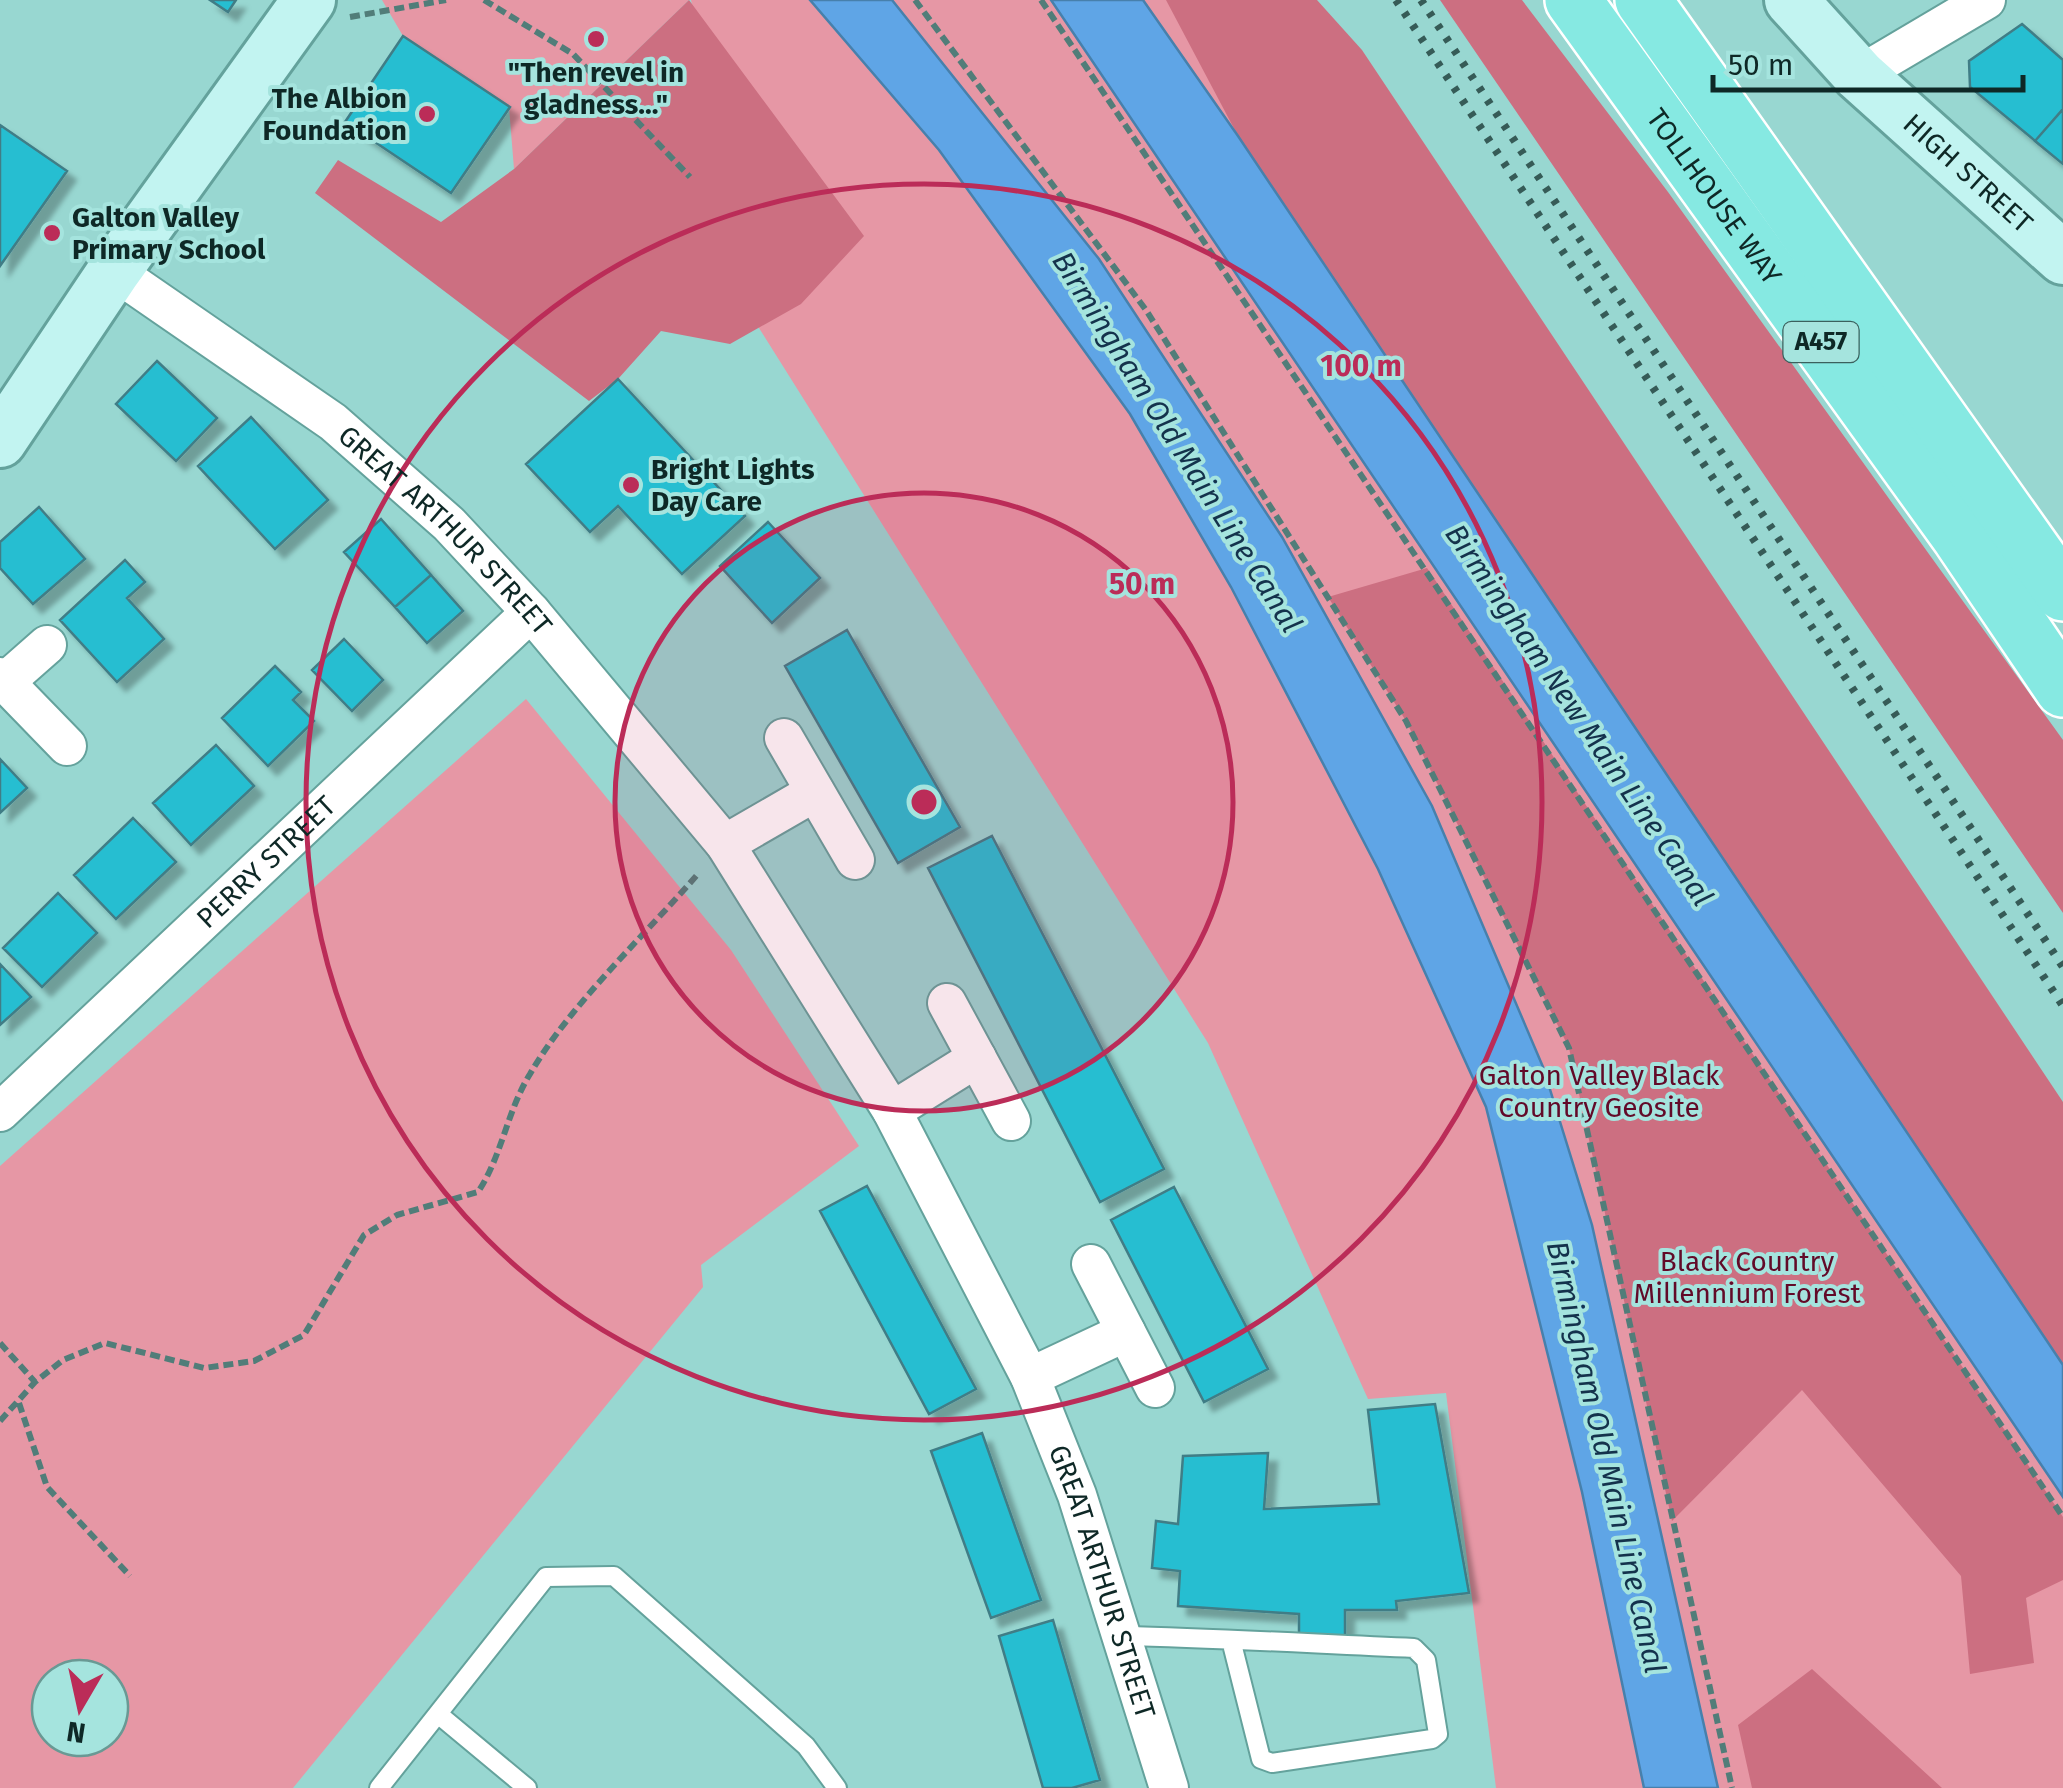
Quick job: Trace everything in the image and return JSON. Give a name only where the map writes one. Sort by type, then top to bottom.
[{"type":"main road","name":"TOLLHOUSE WAY","points":[[1572,0],[1960,536],[2063,689]]},
{"type":"main road","name":"TOLLHOUSE WAY","points":[[1643,0],[2063,593]]},
{"type":"street","name":"HIGH STREET","points":[[1791,0],[1859,74],[2063,258]]},
{"type":"street","points":[[1859,74],[1986,0]]},
{"type":"street","points":[[0,441],[114,272],[322,10]]},
{"type":"street","name":"GREAT ARTHUR STREET","points":[[114,272],[333,422],[448,524],[530,612],[724,844],[892,1111],[1030,1377],[1077,1495],[1169,1788]]},
{"type":"street","name":"PERRY STREET","points":[[0,1112],[530,612]]},
{"type":"street","points":[[47,645],[2,680],[67,746]]},
{"type":"street","points":[[784,738],[854,860]]},
{"type":"street","points":[[724,844],[815,792]]},
{"type":"street","points":[[948,1003],[1012,1122]]},
{"type":"street","points":[[892,1111],[977,1058]]},
{"type":"street","points":[[1091,1264],[1154,1388]]},
{"type":"street","points":[[1030,1377],[1126,1332]]},
{"type":"lane","points":[[379,1788],[546,1577],[614,1576],[806,1746],[837,1788]]},
{"type":"lane","points":[[1123,1636],[1230,1640],[1414,1648],[1426,1660],[1438,1734],[1272,1763],[1260,1759],[1230,1640]]},
{"type":"lane","points":[[438,1714],[528,1788]]},
{"type":"path","points":[[322,10],[446,0]]},
{"type":"path","points":[[484,0],[573,54],[690,177]]},
{"type":"path","points":[[915,0],[1146,310],[1406,721],[1569,1048],[1732,1788]]},
{"type":"path","points":[[1041,0],[2063,1517]]},
{"type":"path","points":[[0,1422],[35,1382],[63,1360],[105,1343],[204,1368],[254,1360],[304,1335],[364,1235],[397,1216],[478,1192],[494,1168],[502,1135],[529,1075],[552,1041],[724,844]]},
{"type":"path","points":[[0,1343],[35,1382]]},
{"type":"path","points":[[19,1403],[47,1487],[130,1576]]},
{"type":"green space","points":[[382,0],[689,0],[514,169],[509,107],[403,36]]},
{"type":"green space","points":[[689,0],[864,236],[801,304],[730,344],[661,331],[618,379],[589,401],[315,193],[338,160],[441,222],[514,169]]},
{"type":"green space","name":"Galton Valley Black Country Geosite","points":[[691,0],[1306,0],[2063,1193],[2063,1788],[1496,1788],[1446,1393],[1368,1399],[1208,1043],[759,328]]},
{"type":"green space","points":[[1166,0],[1317,0],[1362,50],[2063,1102],[2063,1369],[1238,136]]},
{"type":"green space","points":[[1440,0],[1522,0],[1668,192],[2063,740],[2063,913]]},
{"type":"green space","name":"Black Country Millennium Forest","points":[[1427,568],[2063,1517],[2063,1580],[2026,1598],[2034,1663],[1970,1674],[1961,1576],[1802,1390],[1672,1521],[1569,1048],[1406,721],[1328,597]]},
{"type":"green space","points":[[526,699],[731,950],[859,1146],[701,1265],[703,1287],[293,1788],[0,1788],[0,1166]]},
{"type":"green space","points":[[1812,1669],[1942,1788],[1752,1788],[1738,1725]]},
{"type":"water","name":"Birmingham Old Main Line Canal","points":[[810,0],[892,0],[1099,259],[1282,537],[1432,806],[1543,1067],[1592,1225],[1718,1788],[1644,1788],[1582,1492],[1486,1107],[1378,869],[1231,587],[1130,414],[939,150]]},
{"type":"water","name":"Birmingham New Main Line Canal","points":[[1051,0],[1143,0],[1238,136],[2063,1365],[2063,1497]]},
{"type":"building","points":[[210,0],[236,0],[228,12]]},
{"type":"building","points":[[2022,24],[2063,60],[2063,164],[1970,87],[1969,61]]},
{"type":"building","name":"The Albion Foundation","points":[[403,36],[510,107],[451,193],[345,122]]},
{"type":"building","points":[[2063,109],[2063,164],[2035,141]]},
{"type":"building","points":[[0,125],[67,171],[0,266]]},
{"type":"building","points":[[157,361],[217,418],[176,461],[116,404]]},
{"type":"building","name":"Bright Lights Day Care","points":[[618,379],[745,516],[682,574],[618,506],[590,532],[526,464]]},
{"type":"building","points":[[251,417],[328,500],[275,549],[198,466]]},
{"type":"building","points":[[39,507],[85,559],[33,604],[0,568],[0,542]]},
{"type":"building","points":[[381,519],[431,575],[395,607],[344,552]]},
{"type":"building","points":[[768,522],[820,578],[772,623],[720,566]]},
{"type":"building","points":[[125,560],[145,582],[127,598],[164,639],[117,682],[60,620]]},
{"type":"building","points":[[431,575],[463,611],[427,643],[395,607]]},
{"type":"building","points":[[847,630],[960,827],[898,863],[785,666]]},
{"type":"building","points":[[344,639],[383,680],[352,711],[312,670]]},
{"type":"building","points":[[275,666],[301,692],[293,700],[314,721],[268,766],[222,718]]},
{"type":"building","points":[[216,745],[254,786],[191,845],[153,803]]},
{"type":"building","points":[[0,759],[27,788],[0,813]]},
{"type":"building","points":[[133,818],[176,862],[116,919],[74,875]]},
{"type":"building","points":[[992,836],[1164,1169],[1100,1202],[928,868]]},
{"type":"building","points":[[58,893],[97,933],[42,987],[3,948]]},
{"type":"building","points":[[0,964],[31,997],[0,1025]]},
{"type":"building","points":[[867,1186],[976,1389],[929,1414],[820,1211]]},
{"type":"building","points":[[1174,1187],[1268,1369],[1204,1402],[1111,1220]]},
{"type":"building","points":[[1435,1404],[1469,1593],[1396,1601],[1397,1610],[1345,1610],[1345,1641],[1299,1637],[1299,1614],[1178,1606],[1180,1571],[1152,1568],[1156,1521],[1178,1524],[1183,1456],[1268,1453],[1264,1509],[1379,1504],[1368,1410]]},
{"type":"building","points":[[982,1433],[1041,1600],[991,1618],[931,1451]]},
{"type":"building","points":[[1053,1620],[1100,1780],[1072,1788],[1043,1788],[999,1636]]},
{"type":"railway","points":[[1396,0],[2063,1006]]},
{"type":"railway","points":[[1421,0],[2063,967]]},
{"type":"place","name":"\"Then revel in gladness...\"","points":[[596,39]]},
{"type":"place","name":"The Albion Foundation","points":[[427,114]]},
{"type":"place","name":"Galton Valley Primary School","points":[[52,233]]},
{"type":"place","name":"Bright Lights Day Care","points":[[631,485]]}]
